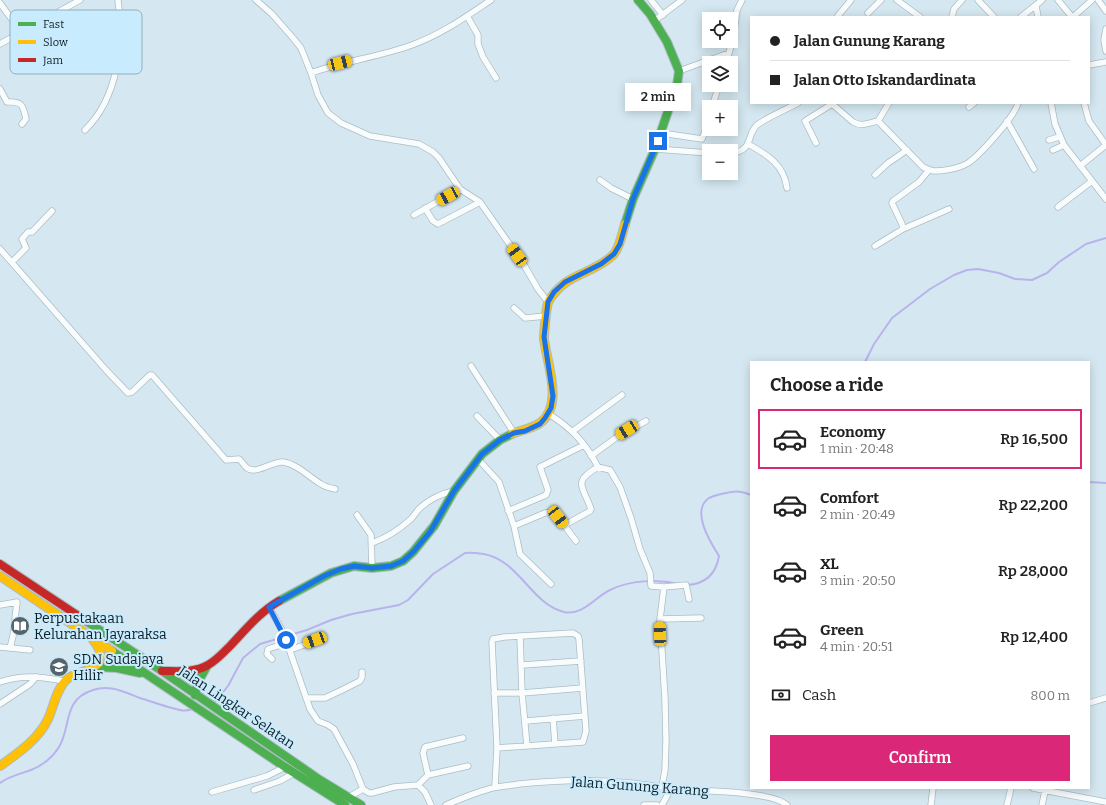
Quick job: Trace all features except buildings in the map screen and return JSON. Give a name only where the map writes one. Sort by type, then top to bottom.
[{"type":"main road","points":[[162,671],[187,671],[206,666],[220,656],[251,623],[269,607],[324,576],[341,569],[354,566],[372,568],[391,566],[403,561],[430,532],[453,492],[478,459],[500,440],[514,433],[525,431],[540,424],[549,414],[553,396],[544,337],[548,302],[554,292],[565,282],[601,264],[614,254],[620,244],[633,199],[655,149],[677,85],[679,71],[672,53],[654,21],[638,0]]},
{"type":"main road","name":"Jalan Lingkar Selatan","points":[[0,564],[162,671],[320,780],[347,801]]},
{"type":"main road","name":"Jalan Lingkar Selatan","points":[[0,576],[294,773],[347,801],[361,805]]},
{"type":"main road","points":[[0,766],[26,747],[40,734],[48,720],[56,696],[65,681],[76,673],[94,667],[99,663],[99,649],[91,637]]},
{"type":"main road","points":[[195,695],[197,684],[206,666]]},
{"type":"main road","points":[[94,667],[130,670],[153,678]]},
{"type":"street","points":[[62,10],[80,0]]},
{"type":"street","points":[[118,0],[119,10]]},
{"type":"street","points":[[256,0],[272,14],[301,48],[321,102],[328,113],[353,129],[370,136],[419,144],[439,158],[460,189],[480,202],[548,302]]},
{"type":"street","points":[[311,73],[340,63],[380,55],[411,45],[451,27],[491,0]]},
{"type":"street","points":[[651,0],[663,15]]},
{"type":"street","points":[[654,21],[682,0]]},
{"type":"street","points":[[727,56],[733,39],[736,10],[742,0]]},
{"type":"street","points":[[838,16],[851,0]]},
{"type":"street","points":[[868,13],[881,0]]},
{"type":"street","points":[[897,0],[919,16]]},
{"type":"street","points":[[952,16],[954,9],[962,0]]},
{"type":"street","points":[[978,0],[993,16]]},
{"type":"street","points":[[1022,16],[1042,0]]},
{"type":"street","points":[[1058,0],[1071,16]]},
{"type":"street","points":[[1073,16],[1092,0]]},
{"type":"street","points":[[1098,0],[1106,10]]},
{"type":"street","points":[[0,3],[10,17]]},
{"type":"street","points":[[1036,6],[1038,16]]},
{"type":"street","points":[[467,16],[478,35],[478,44],[483,57],[496,78]]},
{"type":"street","points":[[1106,28],[1104,40],[1106,51]]},
{"type":"street","points":[[0,44],[10,38]]},
{"type":"street","points":[[679,71],[728,53]]},
{"type":"street","points":[[1090,65],[1106,62]]},
{"type":"street","points":[[85,130],[96,120],[102,110],[116,74]]},
{"type":"street","points":[[0,89],[7,102],[20,103],[22,106],[26,119],[22,124]]},
{"type":"street","points":[[738,151],[748,144],[756,126],[796,104]]},
{"type":"street","points":[[816,144],[805,121],[832,104],[853,122],[862,125],[878,121],[887,104]]},
{"type":"street","points":[[969,107],[973,104]]},
{"type":"street","points":[[878,121],[922,165],[935,171],[960,167],[968,163],[996,135],[1015,111],[1018,104]]},
{"type":"street","points":[[1051,104],[1059,137],[1106,199]]},
{"type":"street","points":[[1080,166],[1106,145],[1089,121],[1084,104]]},
{"type":"street","points":[[1007,121],[1034,169]]},
{"type":"street","points":[[661,132],[702,139],[703,136]]},
{"type":"street","points":[[1049,140],[1059,137]]},
{"type":"street","points":[[748,144],[772,160],[785,176],[787,188]]},
{"type":"street","points":[[1053,150],[1064,145]]},
{"type":"street","points":[[655,149],[702,152]]},
{"type":"street","points":[[875,175],[888,163],[907,150]]},
{"type":"street","points":[[903,229],[892,203],[919,182],[930,170]]},
{"type":"street","points":[[600,180],[611,188],[633,199]]},
{"type":"street","points":[[1058,207],[1092,181]]},
{"type":"street","points":[[414,215],[460,189]]},
{"type":"street","points":[[425,208],[433,221],[438,224],[480,202]]},
{"type":"street","points":[[875,246],[903,229],[949,209]]},
{"type":"street","points":[[12,262],[26,248],[22,239],[28,233],[33,231],[52,211]]},
{"type":"street","points":[[0,249],[128,393],[132,392],[152,375],[226,460],[239,458],[248,469],[253,470],[279,462],[285,462],[306,473],[321,484],[335,489]]},
{"type":"street","points":[[514,308],[525,318],[546,316]]},
{"type":"street","points":[[471,366],[514,433]]},
{"type":"street","points":[[573,431],[622,395]]},
{"type":"street","points":[[549,414],[573,431],[584,444],[598,467]]},
{"type":"street","points":[[477,416],[500,440]]},
{"type":"street","points":[[591,456],[617,437],[646,420]]},
{"type":"street","points":[[508,511],[546,495],[548,490],[540,467],[584,444]]},
{"type":"street","points":[[478,459],[499,482],[514,526],[520,554],[551,584]]},
{"type":"street","points":[[565,525],[591,509],[583,490],[582,481],[588,473],[598,467],[611,471],[620,487],[640,549],[650,573],[650,584],[652,587],[686,585],[689,599]]},
{"type":"street","points":[[372,543],[395,532],[413,518],[419,509],[438,496],[453,492]]},
{"type":"street","points":[[514,526],[552,512],[556,514],[576,541]]},
{"type":"street","points":[[357,515],[371,535],[372,568]]},
{"type":"street","points":[[662,788],[666,770],[665,699],[660,619],[664,587]]},
{"type":"street","points":[[0,605],[17,602],[10,648]]},
{"type":"street","points":[[269,607],[286,639],[306,698],[316,718],[321,723],[331,727],[339,738],[353,764],[363,789],[369,793],[372,793],[394,787],[418,785],[428,775],[468,766]]},
{"type":"street","points":[[660,619],[701,618]]},
{"type":"street","points":[[495,787],[497,748],[492,642],[494,639],[504,637],[573,633],[578,636],[586,731],[583,742],[497,748]]},
{"type":"street","points":[[520,636],[522,693],[526,721],[527,746]]},
{"type":"street","points":[[272,659],[267,654],[268,649],[286,639]]},
{"type":"street","points":[[290,650],[315,640]]},
{"type":"street","points":[[0,647],[30,650]]},
{"type":"street","points":[[522,665],[581,661]]},
{"type":"street","points":[[306,698],[325,698],[360,681],[362,672]]},
{"type":"street","points":[[0,682],[12,678],[36,677],[65,681]]},
{"type":"street","points":[[0,704],[30,684],[36,677]]},
{"type":"street","points":[[494,693],[522,693],[583,688]]},
{"type":"street","points":[[1090,703],[1106,698]]},
{"type":"street","points":[[526,721],[585,716]]},
{"type":"street","points":[[553,718],[555,744]]},
{"type":"street","points":[[428,775],[423,753],[425,747],[463,738]]},
{"type":"street","points":[[212,792],[267,776],[285,767]]},
{"type":"street","points":[[254,790],[280,781],[294,773]]},
{"type":"street","name":"Jalan Gunung Karang","points":[[446,805],[475,793],[495,787],[560,781],[633,783],[668,789],[726,792],[765,797],[781,801],[787,805]]},
{"type":"street","points":[[418,785],[425,792],[431,805]]},
{"type":"street","points":[[347,801],[363,789]]},
{"type":"street","points":[[662,805],[668,793],[668,789]]},
{"type":"street","points":[[931,805],[933,789]]},
{"type":"street","points":[[1007,805],[1011,789]]},
{"type":"street","points":[[1037,789],[1106,802]]},
{"type":"street","points":[[1042,805],[1045,791]]},
{"type":"street","points":[[644,805],[657,805]]},
{"type":"waterway","points":[[866,361],[874,344],[892,318],[930,289],[954,275],[967,270],[978,269],[999,273],[1015,279],[1032,280],[1047,273],[1059,262],[1086,244],[1106,238]]},
{"type":"waterway","points":[[1090,482],[1106,483]]},
{"type":"waterway","points":[[687,585],[699,583],[709,577],[718,562],[719,556],[707,535],[702,519],[701,511],[704,504],[710,497],[729,492],[743,492],[750,495]]},
{"type":"waterway","points":[[211,702],[216,701],[228,686],[243,658],[260,644],[307,630],[331,620],[352,614],[399,605],[408,600],[433,574],[465,553],[484,554],[496,558],[516,573],[542,600],[552,607],[564,612],[583,609],[604,593],[626,584],[644,581],[662,581],[679,584]]},
{"type":"waterway","points":[[0,783],[35,768],[50,758],[57,751],[63,739],[69,714],[76,700],[83,694],[93,690],[99,688],[111,688],[184,711],[192,709]]},
{"type":"traffic: fast","points":[[625,224],[633,199],[655,149],[677,85],[679,71],[667,42],[650,14],[638,0]]},
{"type":"traffic: fast","points":[[279,601],[331,573],[354,566],[372,568],[391,566],[403,561],[413,552],[434,526],[454,491],[482,454],[500,440],[512,434]]},
{"type":"traffic: fast","points":[[86,621],[162,671],[320,780],[361,805]]},
{"type":"traffic: fast","points":[[112,651],[285,767],[345,805]]},
{"type":"traffic: fast","points":[[195,695],[197,684],[207,666]]},
{"type":"traffic: fast","points":[[94,667],[117,668],[140,673]]},
{"type":"traffic: slow","points":[[512,434],[540,423],[547,415],[551,406],[553,395],[552,384],[544,339],[549,300],[559,288],[574,277],[598,266],[613,255],[619,244],[625,224]]},
{"type":"traffic: slow","points":[[0,576],[112,651]]},
{"type":"traffic: slow","points":[[0,766],[27,746],[44,727],[60,688],[66,680],[74,675],[93,668],[99,663],[100,654],[93,640]]},
{"type":"traffic: jam","points":[[0,564],[86,621]]},
{"type":"traffic: jam","points":[[162,671],[179,671],[203,668],[214,661],[259,616],[279,601]]},
{"type":"place","name":"Perpustakaan Kelurahan Jayaraksa","points":[[20,626]]},
{"type":"place","name":"SDN Sudajaya Hilir","points":[[59,667]]},
{"type":"route","points":[[286,640],[269,607],[297,593],[324,576],[341,569],[354,566],[372,568],[391,566],[403,561],[430,532],[454,491],[482,454],[500,440],[514,433],[525,431],[540,424],[549,414],[552,403],[553,388],[544,337],[548,302],[554,292],[569,279],[601,264],[614,254],[620,244],[633,199],[658,141]]}]
